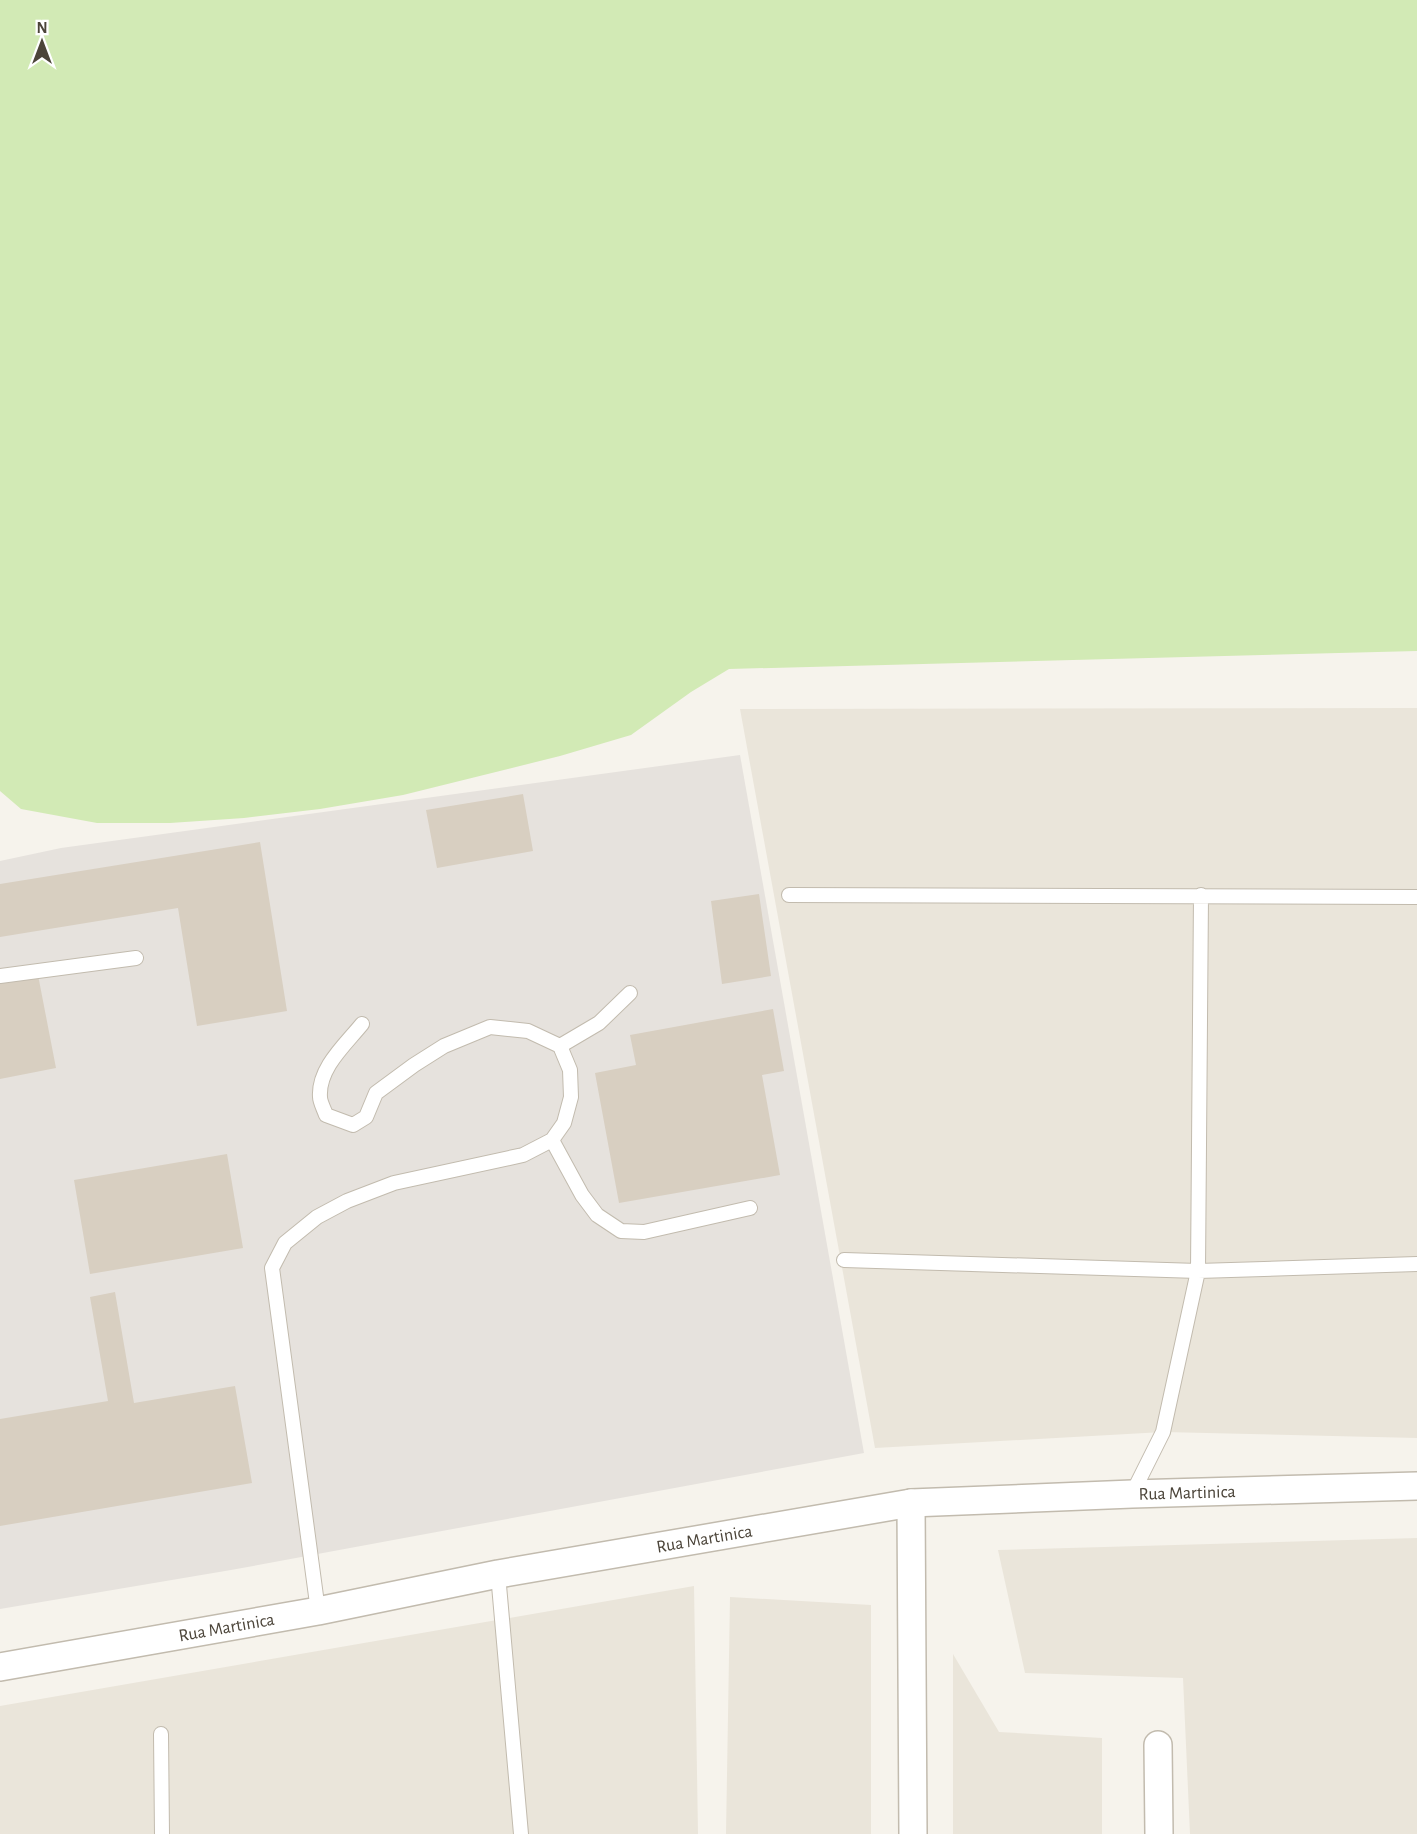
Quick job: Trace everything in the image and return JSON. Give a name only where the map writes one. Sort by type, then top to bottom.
[{"type":"street","name":"Rua Martinica","points":[[0,1667],[318,1611],[498,1574],[911,1503],[1417,1486]]},
{"type":"street","points":[[911,1503],[913,1834]]},
{"type":"street","points":[[1158,1745],[1159,1834]]},
{"type":"lane","points":[[789,895],[1417,897]]},
{"type":"lane","points":[[1132,1494],[1163,1432],[1198,1271],[1201,895]]},
{"type":"lane","points":[[0,976],[136,958]]},
{"type":"lane","points":[[560,1046],[599,1023],[630,993]]},
{"type":"lane","points":[[318,1611],[272,1268],[285,1243],[316,1216],[347,1201],[385,1187],[523,1155],[552,1140],[564,1124],[571,1097],[570,1070],[560,1046],[528,1031],[490,1027],[444,1046],[414,1065],[376,1093],[366,1117],[353,1125],[326,1114],[320,1097],[324,1074],[362,1023]]},
{"type":"lane","points":[[552,1140],[582,1195],[597,1215],[621,1231],[644,1232],[750,1208]]},
{"type":"lane","points":[[844,1260],[1198,1271],[1417,1264]]},
{"type":"lane","points":[[498,1574],[521,1834]]},
{"type":"lane","points":[[161,1734],[162,1834]]},
{"type":"shaded area","points":[[1417,708],[1417,1438],[1163,1432],[875,1448],[740,709]]},
{"type":"shaded area","points":[[740,755],[864,1453],[231,1570],[0,1609],[0,861],[61,848]]},
{"type":"shaded area","points":[[1417,1538],[1417,1834],[1190,1834],[1183,1678],[1025,1673],[998,1550]]},
{"type":"shaded area","points":[[694,1586],[698,1834],[0,1834],[0,1706]]},
{"type":"shaded area","points":[[730,1597],[871,1605],[871,1834],[726,1834]]},
{"type":"shaded area","points":[[953,1654],[999,1732],[1102,1738],[1102,1834],[953,1834]]},
{"type":"green space","points":[[0,0],[1417,0],[1417,651],[729,669],[691,692],[631,735],[560,756],[403,795],[320,809],[244,818],[170,823],[97,823],[21,809],[0,791]]},
{"type":"building","points":[[523,794],[533,851],[437,868],[426,810]]},
{"type":"building","points":[[260,842],[287,1011],[197,1026],[178,908],[0,937],[0,884]]},
{"type":"building","points":[[759,894],[771,976],[722,984],[711,901]]},
{"type":"building","points":[[38,975],[56,1068],[0,1079],[0,983]]},
{"type":"building","points":[[773,1009],[784,1071],[762,1075],[780,1175],[619,1203],[595,1073],[636,1065],[630,1035]]},
{"type":"building","points":[[227,1154],[243,1248],[90,1274],[74,1180]]},
{"type":"building","points":[[115,1292],[134,1403],[235,1386],[252,1483],[0,1526],[0,1419],[108,1401],[90,1297]]}]
